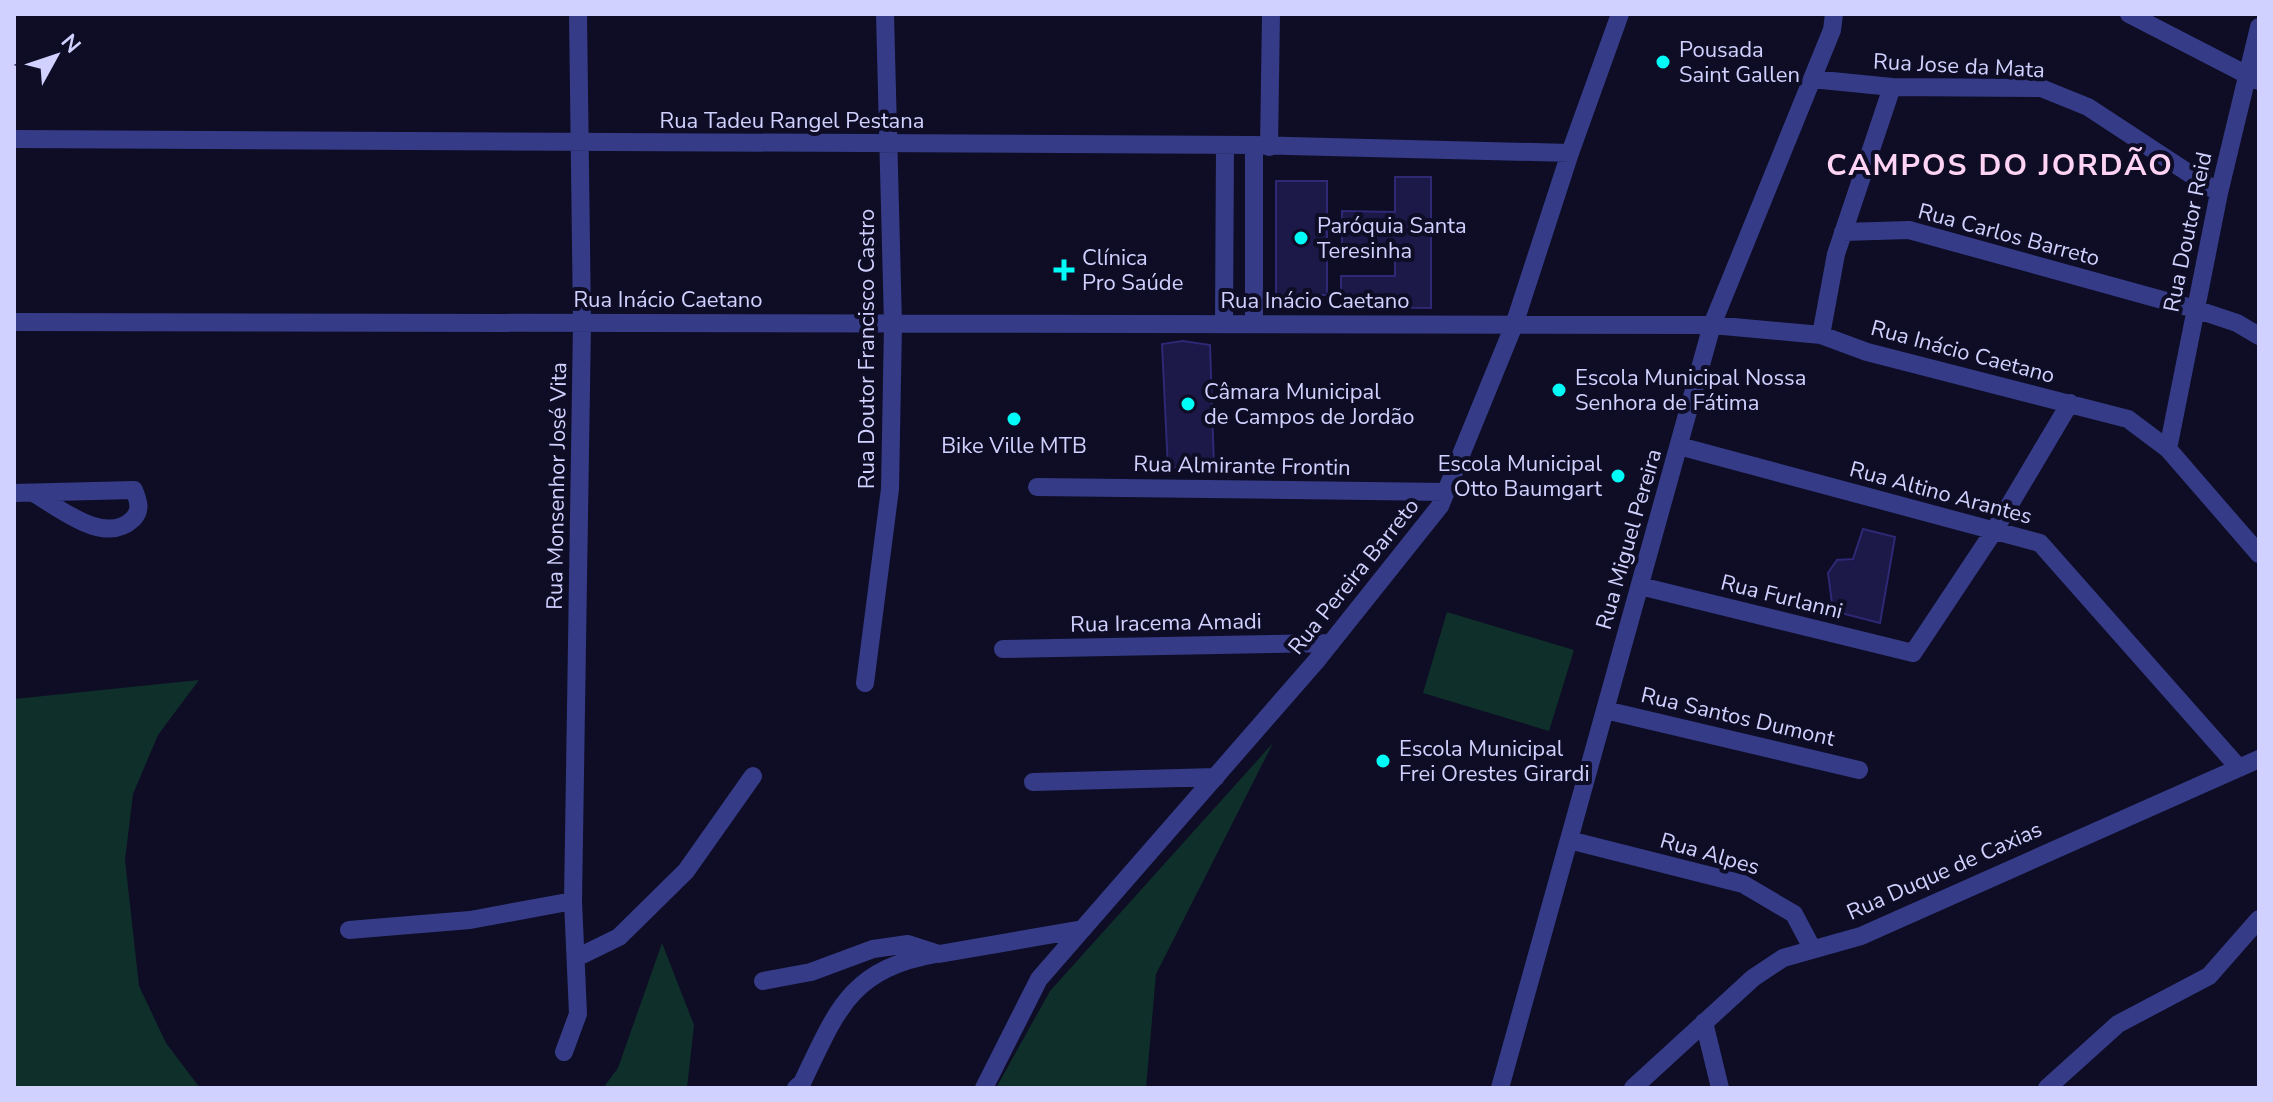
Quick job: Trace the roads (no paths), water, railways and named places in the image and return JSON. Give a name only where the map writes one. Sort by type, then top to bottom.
[{"type":"street","name":"Rua Monsenhor José Vita","points":[[564,1052],[578,1014],[573,901],[582,323],[578,14]]},
{"type":"street","name":"Rua Doutor Francisco Castro","points":[[865,683],[890,489],[893,324],[885,14]]},
{"type":"street","points":[[1254,323],[1271,14]]},
{"type":"street","name":"Rua Pereira Barreto","points":[[984,1088],[1039,979],[1331,643],[1440,506],[1514,325],[1570,153],[1620,14]]},
{"type":"street","name":"Rua Miguel Pereira","points":[[1500,1088],[1712,325],[1832,30],[1834,14]]},
{"type":"street","points":[[2129,14],[2253,78]]},
{"type":"street","name":"Rua Doutor Reid","points":[[2168,449],[2219,193],[2253,78],[2259,27]]},
{"type":"street","name":"Rua Jose da Mata","points":[[1812,79],[1892,87],[2041,88],[2088,107],[2219,193]]},
{"type":"street","points":[[1821,335],[1843,232],[1892,87]]},
{"type":"street","name":"Rua Tadeu Rangel Pestana","points":[[14,139],[1225,145],[1570,153]]},
{"type":"street","points":[[1224,324],[1225,145]]},
{"type":"street","name":"Rua Carlos Barreto","points":[[1843,232],[1909,230],[2195,309],[2237,323],[2259,336]]},
{"type":"street","name":"Rua Inácio Caetano","points":[[14,322],[1712,325],[1821,335],[1867,352],[2128,419],[2168,449],[2259,554]]},
{"type":"street","points":[[1994,531],[2070,403]]},
{"type":"street","name":"Rua Altino Arantes","points":[[1679,446],[2040,543],[2239,768]]},
{"type":"street","name":"Rua Almirante Frontin","points":[[1037,487],[1446,492]]},
{"type":"street","points":[[14,493],[134,490],[139,504],[136,516],[123,527],[94,528],[35,494]]},
{"type":"street","name":"Rua Furlanni","points":[[1640,586],[1913,653],[1994,531]]},
{"type":"street","name":"Rua Iracema Amadi","points":[[1003,649],[1331,643]]},
{"type":"street","name":"Rua Santos Dumont","points":[[1605,710],[1859,770]]},
{"type":"street","name":"Rua Duque de Caxias","points":[[1633,1088],[1773,964],[1812,948],[1861,936],[2259,759]]},
{"type":"street","points":[[576,958],[619,937],[686,871],[753,776]]},
{"type":"street","points":[[1033,782],[1216,777]]},
{"type":"street","name":"Rua Alpes","points":[[1569,840],[1743,884],[1794,914],[1812,948]]},
{"type":"street","points":[[349,930],[470,920],[573,901]]},
{"type":"street","points":[[2047,1088],[2118,1024],[2209,976],[2259,919]]},
{"type":"street","points":[[796,1088],[831,1023],[865,979],[903,960],[1083,929]]},
{"type":"street","points":[[763,981],[811,972],[873,949],[908,944],[939,954]]},
{"type":"street","points":[[1704,1022],[1720,1088]]},
{"type":"place","name":"Pousada Saint Gallen","points":[[1663,62]]},
{"type":"place","name":"Paróquia Santa Teresinha","points":[[1301,238]]},
{"type":"place","name":"Clínica Pro Saúde","points":[[1064,270]]},
{"type":"place","name":"Escola Municipal Nossa Senhora de Fátima","points":[[1559,390]]},
{"type":"place","name":"Câmara Municipal de Campos de Jordão","points":[[1188,404]]},
{"type":"place","name":"Bike Ville MTB","points":[[1014,419]]},
{"type":"place","name":"Escola Municipal Otto Baumgart","points":[[1618,476]]},
{"type":"place","name":"Escola Municipal Frei Orestes Girardi","points":[[1383,761]]},
{"type":"district","name":"CAMPOS DO JORDÃO","points":[[2000,165]]}]
